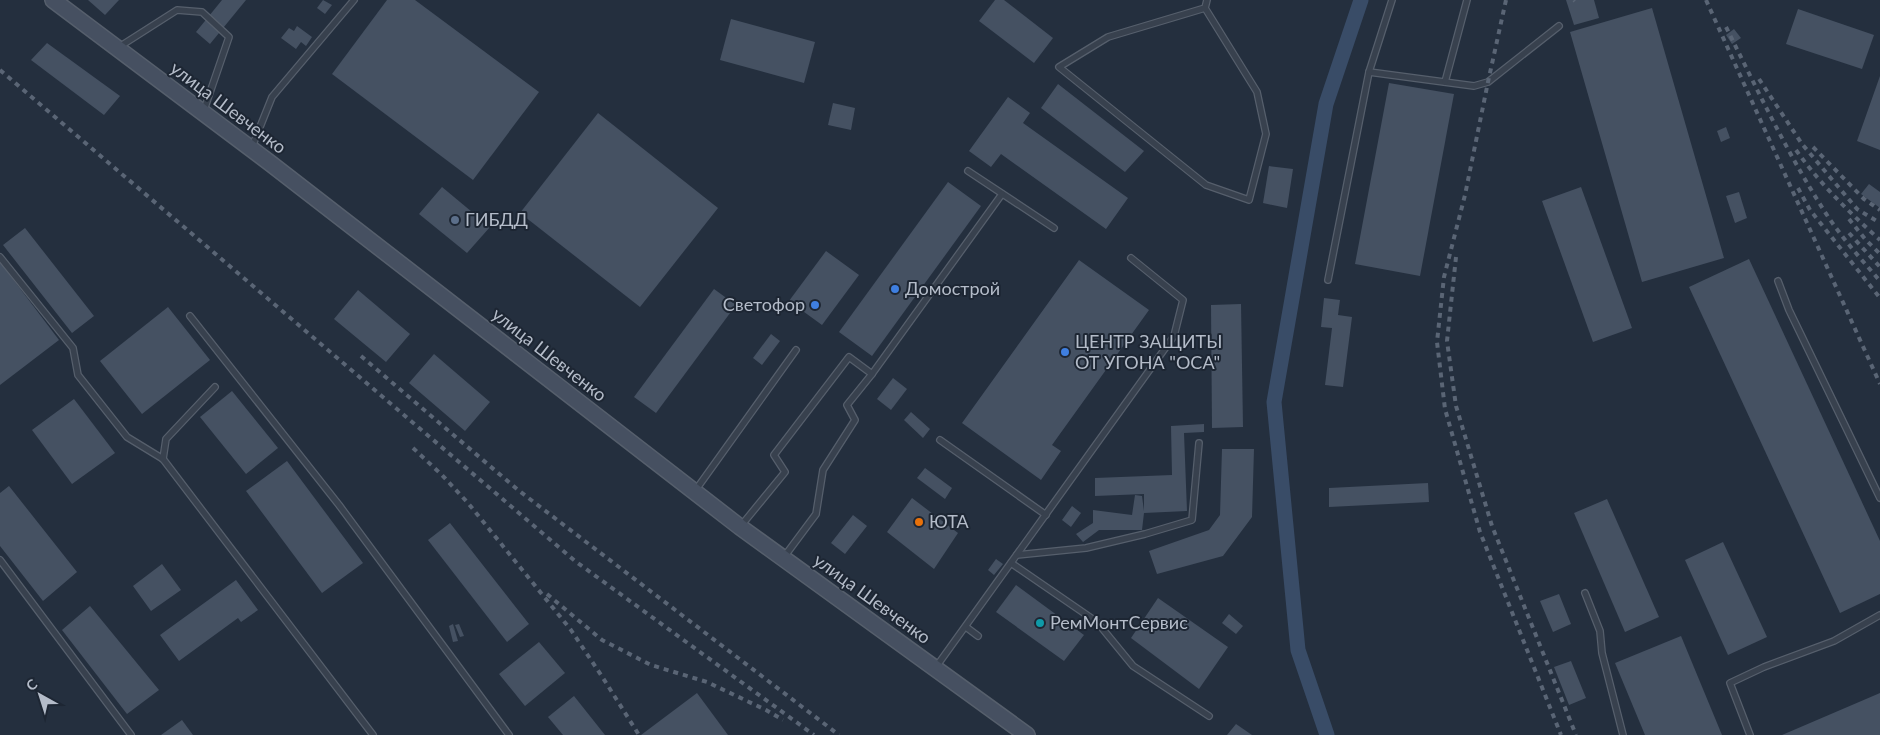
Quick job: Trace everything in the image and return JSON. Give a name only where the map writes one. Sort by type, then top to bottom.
[{"type":"street","name":"улица Шевченко","points":[[53,0],[203,112],[740,527],[784,557],[1026,735]]},
{"type":"lane","points":[[251,149],[272,97],[354,0]]},
{"type":"lane","points":[[1205,8],[1108,37],[1059,67],[1206,185],[1249,200],[1266,134],[1257,92],[1205,8],[1207,0]]},
{"type":"lane","points":[[1328,280],[1369,72],[1392,0]]},
{"type":"lane","points":[[1445,82],[1467,0]]},
{"type":"lane","points":[[117,48],[177,10],[202,12],[229,37],[203,112]]},
{"type":"lane","points":[[1369,72],[1474,86],[1488,82],[1560,26]]},
{"type":"lane","points":[[968,170],[1054,228]]},
{"type":"lane","points":[[784,557],[816,514],[823,470],[855,420],[847,405],[872,374],[1002,194]]},
{"type":"lane","points":[[0,257],[73,348],[78,375],[127,437],[163,458],[373,735]]},
{"type":"lane","points":[[935,668],[1174,336],[1183,300],[1131,258]]},
{"type":"lane","points":[[1778,281],[1789,310],[1880,498]]},
{"type":"lane","points":[[190,316],[339,505],[509,735]]},
{"type":"lane","points":[[695,492],[796,350]]},
{"type":"lane","points":[[740,527],[784,472],[774,455],[849,357],[872,374]]},
{"type":"lane","points":[[163,458],[166,439],[215,386]]},
{"type":"lane","points":[[940,440],[1046,515]]},
{"type":"lane","points":[[1017,556],[1086,548],[1192,520],[1199,443]]},
{"type":"lane","points":[[0,560],[131,735]]},
{"type":"lane","points":[[1012,563],[1097,622],[1133,666],[1210,716]]},
{"type":"lane","points":[[1585,593],[1600,631],[1602,653],[1623,735]]},
{"type":"lane","points":[[1750,735],[1730,683],[1764,667],[1834,641],[1880,615]]},
{"type":"lane","points":[[966,627],[978,636]]},
{"type":"building","points":[[88,0],[119,0],[105,15]]},
{"type":"building","points":[[222,0],[246,0],[210,44],[196,32]]},
{"type":"building","points":[[323,0],[332,5],[325,14],[317,8]]},
{"type":"building","points":[[387,0],[415,0],[539,92],[473,180],[332,74]]},
{"type":"building","points":[[995,0],[1004,0],[1053,38],[1034,63],[979,21]]},
{"type":"building","points":[[1566,0],[1594,0],[1599,18],[1574,25]]},
{"type":"building","points":[[1652,8],[1724,258],[1642,282],[1570,32]]},
{"type":"building","points":[[1798,9],[1874,35],[1862,69],[1786,44]]},
{"type":"building","points":[[731,19],[815,42],[804,83],[720,60]]},
{"type":"building","points":[[297,26],[312,37],[306,46],[301,42],[296,49],[281,38],[289,28],[294,31]]},
{"type":"building","points":[[1734,29],[1741,38],[1732,44],[1726,35]]},
{"type":"building","points":[[47,43],[120,96],[104,115],[31,60]]},
{"type":"building","points":[[1880,76],[1880,150],[1857,141]]},
{"type":"building","points":[[1389,83],[1454,94],[1420,276],[1355,264]]},
{"type":"building","points":[[1058,84],[1144,151],[1125,172],[1041,108]]},
{"type":"building","points":[[1008,97],[1030,113],[1023,123],[1128,198],[1106,229],[1001,154],[991,167],[969,151]]},
{"type":"building","points":[[833,103],[855,108],[851,130],[828,125]]},
{"type":"building","points":[[598,113],[718,208],[640,307],[520,213]]},
{"type":"building","points":[[1726,127],[1730,138],[1721,142],[1717,131]]},
{"type":"building","points":[[1269,166],[1293,169],[1287,208],[1263,203]]},
{"type":"building","points":[[948,182],[981,206],[872,356],[839,332]]},
{"type":"building","points":[[1869,184],[1880,192],[1880,208],[1861,194]]},
{"type":"building","name":"ГИБДД","points":[[442,187],[490,227],[467,253],[419,214]]},
{"type":"building","points":[[1581,187],[1632,328],[1593,342],[1542,201]]},
{"type":"building","points":[[1739,192],[1747,218],[1735,223],[1726,196]]},
{"type":"building","points":[[25,228],[94,316],[72,333],[3,245]]},
{"type":"building","points":[[826,251],[859,275],[822,325],[789,301]]},
{"type":"building","points":[[1749,259],[1880,541],[1880,594],[1840,613],[1689,287]]},
{"type":"building","name":"ЦЕНТР ЗАЩИТЫ ОТ УГОНА \"ОСА\"","points":[[1079,260],[1149,310],[1052,445],[1061,451],[1041,480],[962,423]]},
{"type":"building","points":[[0,262],[59,340],[0,385]]},
{"type":"building","points":[[714,289],[736,305],[656,413],[634,397]]},
{"type":"building","points":[[358,290],[410,334],[386,362],[334,319]]},
{"type":"building","points":[[1324,298],[1340,300],[1338,315],[1352,317],[1343,387],[1325,385],[1332,328],[1321,327]]},
{"type":"building","points":[[1241,304],[1243,427],[1212,428],[1211,305]]},
{"type":"building","points":[[168,307],[210,360],[142,414],[100,361]]},
{"type":"building","points":[[771,334],[780,341],[762,365],[753,358]]},
{"type":"building","points":[[434,354],[490,402],[465,431],[409,383]]},
{"type":"building","points":[[893,378],[907,389],[891,410],[877,399]]},
{"type":"building","points":[[232,391],[278,448],[246,474],[200,417]]},
{"type":"building","points":[[74,399],[115,453],[72,484],[32,430]]},
{"type":"building","points":[[911,412],[930,429],[923,438],[904,420]]},
{"type":"building","points":[[1204,424],[1204,432],[1184,433],[1187,511],[1144,513],[1142,530],[1099,530],[1083,542],[1076,534],[1093,523],[1093,510],[1132,515],[1135,495],[1142,496],[1144,511],[1144,494],[1095,496],[1095,478],[1172,475],[1171,426]]},
{"type":"building","points":[[1222,449],[1254,449],[1252,517],[1223,556],[1157,574],[1149,551],[1209,530],[1220,515]]},
{"type":"building","points":[[287,461],[363,563],[322,593],[246,491]]},
{"type":"building","points":[[925,468],[952,488],[945,499],[917,478]]},
{"type":"building","points":[[1428,483],[1429,502],[1329,507],[1329,488]]},
{"type":"building","points":[[9,486],[77,572],[43,601],[0,546],[0,493]]},
{"type":"building","points":[[912,498],[958,533],[934,569],[887,532]]},
{"type":"building","points":[[1607,499],[1659,617],[1625,632],[1574,513]]},
{"type":"building","points":[[1072,506],[1081,513],[1071,527],[1062,520]]},
{"type":"building","points":[[853,515],[867,526],[845,554],[831,543]]},
{"type":"building","points":[[450,523],[529,624],[507,642],[428,540]]},
{"type":"building","points":[[1723,542],[1767,637],[1728,655],[1685,560]]},
{"type":"building","points":[[996,559],[1003,564],[994,575],[988,570]]},
{"type":"building","points":[[162,564],[181,590],[151,611],[133,586]]},
{"type":"building","points":[[236,580],[258,610],[241,622],[238,618],[179,661],[160,635]]},
{"type":"building","name":"РемМонтСервис","points":[[1016,585],[1084,635],[1064,661],[996,612]]},
{"type":"building","points":[[1559,594],[1571,624],[1553,632],[1540,601]]},
{"type":"building","points":[[1158,598],[1228,647],[1199,689],[1131,638]]},
{"type":"building","points":[[90,606],[159,690],[127,714],[62,630]]},
{"type":"building","points":[[1229,614],[1243,626],[1236,634],[1222,623]]},
{"type":"building","points":[[453,624],[458,641],[453,642],[449,626]]},
{"type":"building","points":[[459,624],[464,636],[460,637],[455,625]]},
{"type":"building","points":[[1681,636],[1722,735],[1645,735],[1615,663]]},
{"type":"building","points":[[539,642],[565,673],[525,706],[499,674]]},
{"type":"building","points":[[1571,661],[1586,698],[1569,705],[1554,667]]},
{"type":"building","points":[[697,693],[728,735],[641,735]]},
{"type":"building","points":[[1880,693],[1880,735],[1782,735]]},
{"type":"building","points":[[574,696],[605,735],[563,735],[548,717]]},
{"type":"building","points":[[182,720],[193,735],[161,735]]},
{"type":"building","points":[[1236,724],[1252,735],[1227,735]]},
{"type":"waterway","points":[[1327,735],[1298,650],[1274,402],[1326,104],[1361,0]]},
{"type":"railway","points":[[1506,0],[1465,195],[1444,277],[1437,342],[1445,409],[1480,532],[1561,735]]},
{"type":"railway","points":[[1706,0],[1880,384]]},
{"type":"railway","points":[[1726,27],[1773,121],[1811,190],[1851,248],[1880,281]]},
{"type":"railway","points":[[0,70],[575,561],[814,735]]},
{"type":"railway","points":[[1759,79],[1802,144],[1857,209],[1880,223]]},
{"type":"railway","points":[[1813,147],[1864,199],[1880,210]]},
{"type":"railway","points":[[1796,150],[1835,197],[1880,240]]},
{"type":"railway","points":[[1798,188],[1810,210],[1880,298]]},
{"type":"railway","points":[[1849,219],[1880,254]]},
{"type":"railway","points":[[1849,233],[1880,267]]},
{"type":"railway","points":[[1456,257],[1447,341],[1456,406],[1492,526],[1576,735]]},
{"type":"railway","points":[[361,356],[518,490],[839,735]]},
{"type":"railway","points":[[413,448],[468,503],[571,630],[639,735]]},
{"type":"railway","points":[[547,594],[602,640],[651,665],[707,682],[783,720]]},
{"type":"place","name":"ГИБДД","points":[[455,220]]},
{"type":"place","name":"Домострой","points":[[895,289]]},
{"type":"place","name":"Светофор","points":[[815,305]]},
{"type":"place","name":"ЦЕНТР ЗАЩИТЫ ОТ УГОНА \"ОСА\"","points":[[1065,352]]},
{"type":"place","name":"ЮТА","points":[[919,522]]},
{"type":"place","name":"РемМонтСервис","points":[[1040,623]]}]
